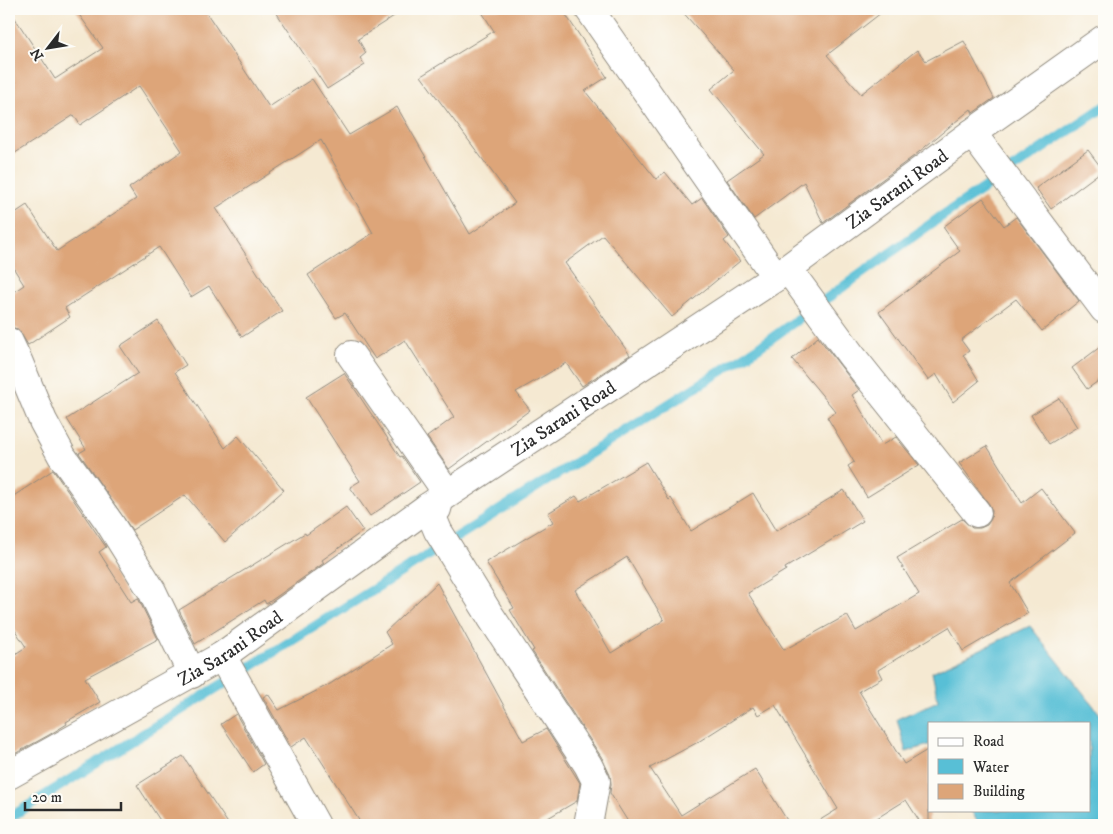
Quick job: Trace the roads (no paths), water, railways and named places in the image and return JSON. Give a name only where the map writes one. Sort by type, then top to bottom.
[{"type":"street","points":[[589,9],[782,273],[851,355],[977,513]]},
{"type":"street","name":"Zia Sarani Road","points":[[9,775],[222,656],[433,504],[782,273],[972,133],[1104,39]]},
{"type":"street","points":[[972,133],[1104,310]]},
{"type":"street","points":[[9,342],[43,421],[62,456],[108,522],[152,591],[192,674]]},
{"type":"street","points":[[351,355],[443,487],[433,504],[438,531],[486,609],[588,765],[596,781],[588,825]]},
{"type":"street","points":[[222,656],[316,825]]},
{"type":"water","points":[[1030,626],[1104,719],[1104,825],[979,825],[972,812],[1090,812],[1090,722],[928,722],[928,745],[906,752],[897,719],[938,701],[932,672]]},
{"type":"waterway","points":[[9,818],[755,350],[939,218],[1104,107]]}]
